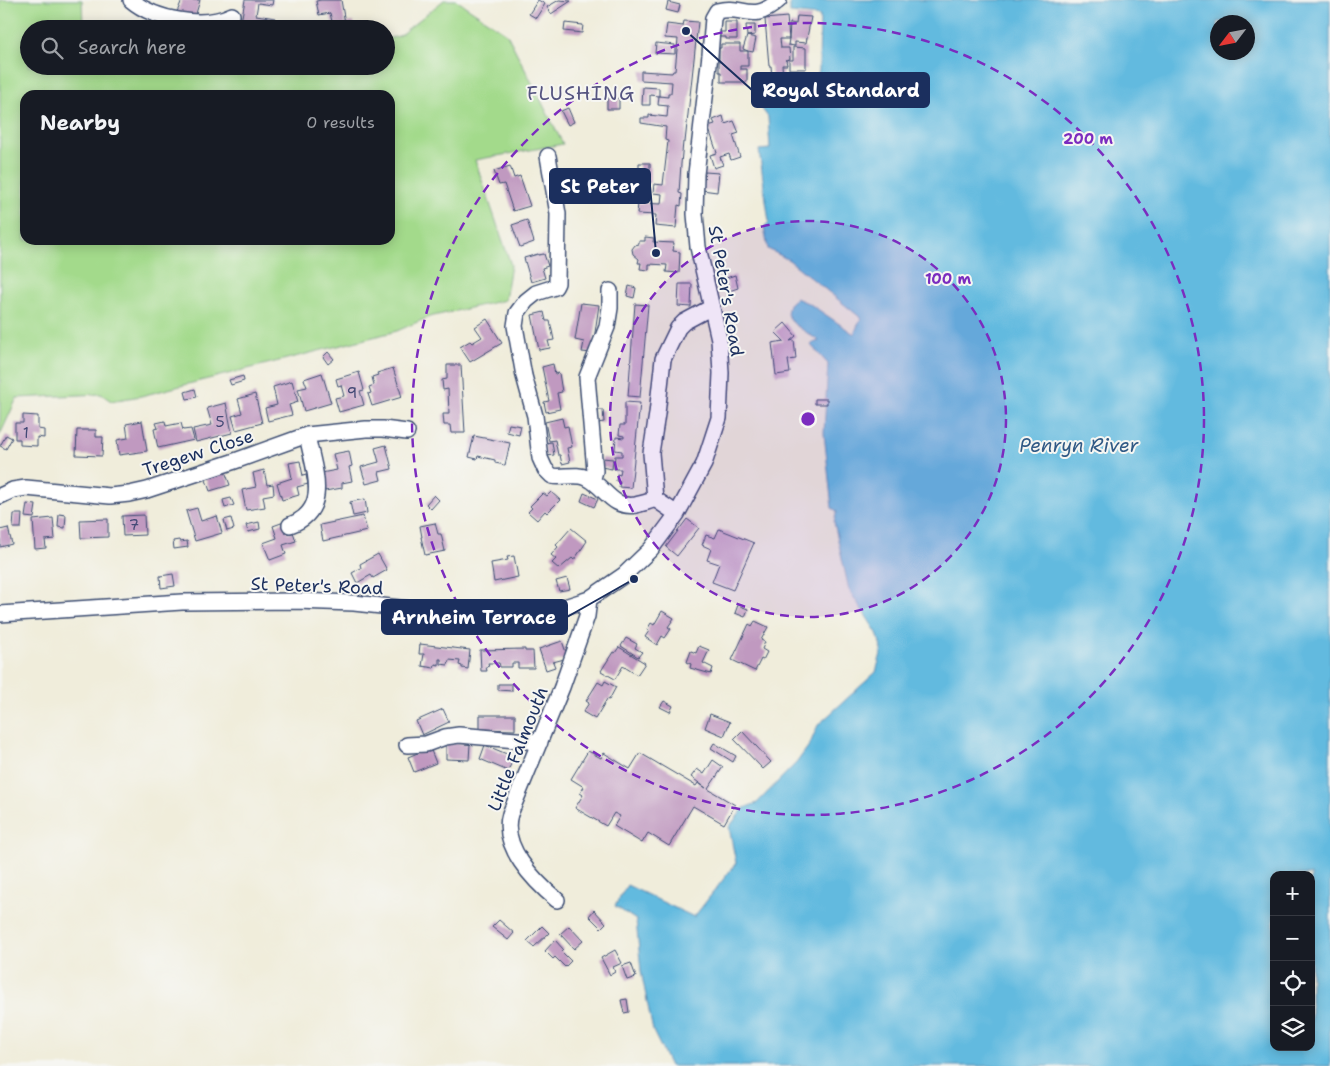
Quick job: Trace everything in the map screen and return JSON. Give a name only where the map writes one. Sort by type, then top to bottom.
[{"type":"street","points":[[131,0],[148,10],[182,20]]},
{"type":"street","points":[[715,6],[725,10],[759,13],[779,0]]},
{"type":"street","name":"St Peter's Road","points":[[0,614],[189,602],[296,601],[354,603],[501,619],[546,613],[589,599],[612,584],[638,563],[662,536],[677,514],[704,464],[719,418],[721,364],[719,339],[698,247],[695,214],[696,174],[715,6]]},
{"type":"street","points":[[219,20],[232,15]]},
{"type":"street","points":[[548,156],[558,214],[557,283],[555,287],[536,293],[526,301],[517,313],[515,326],[524,376],[535,416],[542,464],[552,476],[581,476],[592,481],[613,500],[623,505],[645,503],[655,499]]},
{"type":"street","points":[[592,481],[595,471],[587,377],[607,327],[610,291]]},
{"type":"street","points":[[655,499],[651,453],[663,359],[678,328],[684,322],[712,307]]},
{"type":"street","name":"Tregew Close","points":[[0,496],[14,490],[26,488],[110,496],[129,494],[308,435],[366,429],[407,432]]},
{"type":"street","points":[[290,525],[305,516],[316,500],[317,489],[308,435]]},
{"type":"street","points":[[655,499],[677,514]]},
{"type":"street","name":"Little Falmouth","points":[[557,900],[538,882],[513,850],[508,832],[510,814],[562,687],[581,635],[587,616],[589,599]]},
{"type":"street","points":[[407,745],[426,744],[445,737],[459,735],[540,742]]},
{"type":"green space","points":[[0,0],[82,0],[83,20],[20,20],[20,75],[395,75],[395,37],[399,36],[444,0],[456,0],[507,34],[563,144],[475,160],[511,265],[505,300],[429,317],[397,331],[141,396],[111,401],[101,394],[17,398],[0,435]]},
{"type":"water","name":"Penryn River","points":[[792,0],[1330,0],[1330,1066],[670,1066],[653,1031],[641,971],[636,920],[615,906],[627,885],[694,917],[736,863],[729,827],[744,808],[757,803],[797,762],[810,744],[818,725],[876,672],[882,650],[877,633],[849,590],[834,522],[837,511],[832,508],[824,433],[828,364],[810,344],[819,341],[794,324],[787,314],[789,304],[796,298],[810,304],[854,334],[861,318],[789,260],[768,249],[764,227],[769,222],[759,150],[770,149],[768,117],[762,109],[765,90],[774,85],[814,79],[819,70],[820,16],[790,13],[790,3]]},
{"type":"building","points":[[182,0],[200,0],[195,17],[177,12]]},
{"type":"building","points":[[245,0],[273,0],[272,5],[258,3],[256,15],[275,18],[275,20],[241,20]]},
{"type":"building","points":[[341,0],[344,20],[332,20],[330,13],[319,15],[316,1]]},
{"type":"building","points":[[538,0],[545,4],[536,18],[529,14]]},
{"type":"building","points":[[559,0],[571,1],[551,14],[547,7]]},
{"type":"building","points":[[668,2],[680,5],[678,13],[666,10]]},
{"type":"building","points":[[797,16],[811,17],[806,43],[795,42],[795,46],[788,45],[790,23],[796,24]]},
{"type":"building","points":[[787,17],[789,39],[780,39],[781,48],[789,48],[790,59],[785,60],[787,65],[782,65],[783,77],[772,78],[771,66],[769,66],[765,19]]},
{"type":"building","points":[[684,21],[698,22],[685,142],[683,142],[679,193],[682,194],[681,206],[678,205],[676,228],[655,226],[656,215],[637,214],[638,203],[661,204],[662,194],[653,193],[654,184],[663,185],[668,141],[665,140],[666,127],[641,123],[641,118],[649,118],[649,115],[667,117],[668,106],[658,105],[659,96],[668,97],[668,93],[671,93],[672,82],[641,80],[641,71],[672,73],[675,71],[678,39],[665,38],[667,24],[683,26]]},
{"type":"building","points":[[725,22],[737,22],[737,39],[719,37],[718,32],[725,32]]},
{"type":"building","points":[[565,23],[583,25],[582,33],[564,31]]},
{"type":"building","points":[[746,25],[755,25],[755,35],[747,36]]},
{"type":"building","points":[[747,36],[756,38],[753,52],[743,49]]},
{"type":"building","points":[[656,43],[675,45],[675,54],[655,53]]},
{"type":"building","points":[[721,44],[740,44],[740,51],[748,51],[748,66],[740,66],[740,69],[747,69],[747,82],[721,82],[719,48],[721,48]]},
{"type":"building","points":[[793,47],[806,48],[806,69],[789,69],[789,60],[793,60]]},
{"type":"building","points":[[643,87],[659,88],[659,96],[650,95],[650,105],[642,105]]},
{"type":"building","points":[[607,98],[619,98],[619,109],[607,109]]},
{"type":"building","points":[[568,108],[574,122],[568,125],[561,111]]},
{"type":"building","points":[[723,116],[725,124],[734,121],[739,133],[733,135],[740,157],[731,160],[729,154],[720,157],[723,165],[714,168],[710,155],[717,153],[708,126],[715,124],[713,120]]},
{"type":"building","points":[[639,163],[650,163],[648,192],[642,192],[643,183],[639,183]]},
{"type":"building","points":[[510,166],[514,178],[520,176],[530,206],[513,211],[504,184],[499,185],[494,171]]},
{"type":"building","points":[[705,172],[719,173],[717,192],[702,190]]},
{"type":"building","points":[[527,220],[534,242],[520,247],[512,225]]},
{"type":"building","points":[[645,237],[654,238],[653,242],[674,243],[673,251],[680,252],[679,273],[666,272],[667,265],[649,264],[649,270],[640,269],[641,263],[638,263],[639,259],[633,254],[632,249],[635,245],[639,244],[639,241],[645,241]]},
{"type":"building","points":[[544,254],[548,266],[542,268],[545,278],[531,282],[524,258]]},
{"type":"building","points":[[735,275],[738,288],[729,291],[726,278]]},
{"type":"building","points":[[679,284],[692,284],[691,307],[678,306]]},
{"type":"building","points":[[629,286],[636,288],[634,298],[627,296]]},
{"type":"building","points":[[581,303],[599,305],[592,353],[582,352],[584,342],[575,340]]},
{"type":"building","points":[[635,304],[648,305],[640,397],[628,396]]},
{"type":"building","points":[[544,312],[546,321],[550,321],[554,340],[548,341],[550,348],[539,350],[532,315]]},
{"type":"building","points":[[487,319],[502,343],[470,362],[460,347],[482,337],[475,327]]},
{"type":"building","points":[[785,323],[796,336],[790,341],[794,340],[796,359],[788,360],[790,373],[776,375],[772,343],[784,341],[775,332]]},
{"type":"building","points":[[328,352],[334,359],[328,364],[323,357]]},
{"type":"building","points":[[553,364],[555,374],[559,373],[562,392],[557,393],[560,409],[546,412],[544,402],[549,401],[542,367]]},
{"type":"building","points":[[447,365],[461,365],[465,433],[451,433],[450,425],[444,425],[443,414],[449,414],[448,389],[443,390],[442,380],[447,379]]},
{"type":"building","points":[[393,368],[402,397],[372,406],[368,394],[371,393],[369,387],[374,385],[372,377],[378,375],[377,373]]},
{"type":"building","points":[[359,372],[364,390],[360,391],[364,405],[339,412],[335,398],[344,396],[341,385],[338,386],[336,379]]},
{"type":"building","points":[[322,373],[331,403],[304,411],[298,389],[307,387],[304,379]]},
{"type":"building","points":[[243,376],[244,381],[231,385],[229,380]]},
{"type":"building","points":[[292,381],[298,402],[289,405],[292,415],[268,421],[265,408],[277,405],[273,387]]},
{"type":"building","points":[[195,389],[197,397],[187,399],[185,392]]},
{"type":"building","points":[[255,394],[262,423],[236,430],[232,416],[242,413],[238,399]]},
{"type":"building","points":[[815,399],[827,399],[827,404],[815,404]]},
{"type":"building","points":[[625,402],[640,403],[631,488],[619,487],[620,482],[616,481],[617,474],[620,475],[621,469],[614,469],[615,456],[622,456],[622,451],[615,450],[616,437],[624,438],[624,436],[619,435],[620,425],[625,425]]},
{"type":"building","points":[[226,403],[232,433],[196,442],[193,429],[212,425],[207,408]]},
{"type":"building","points":[[597,410],[603,410],[604,422],[598,423]]},
{"type":"building","points":[[23,415],[38,416],[38,429],[44,430],[44,438],[37,437],[37,446],[20,445],[20,439],[15,439],[15,423],[23,423]]},
{"type":"building","points":[[562,418],[564,427],[568,426],[572,447],[567,448],[570,462],[562,464],[555,440],[549,441],[545,422]]},
{"type":"building","points":[[142,421],[147,451],[119,455],[117,440],[128,438],[126,424]]},
{"type":"building","points":[[165,421],[166,426],[181,423],[183,430],[191,429],[194,440],[158,448],[154,429],[158,428],[156,423]]},
{"type":"building","points":[[509,424],[521,426],[519,435],[507,432]]},
{"type":"building","points":[[77,430],[96,430],[96,437],[103,437],[102,456],[76,455]]},
{"type":"building","points":[[6,435],[12,438],[6,449],[0,446]]},
{"type":"building","points":[[474,436],[510,443],[505,465],[495,463],[495,460],[478,456],[477,459],[469,457]]},
{"type":"building","points":[[552,442],[554,455],[546,456],[544,443]]},
{"type":"building","points":[[386,445],[392,469],[379,472],[381,480],[366,484],[361,467],[379,462],[375,448]]},
{"type":"building","points":[[349,451],[352,466],[349,467],[352,481],[342,483],[342,488],[325,491],[321,473],[337,470],[333,454]]},
{"type":"building","points":[[602,458],[613,459],[612,469],[601,467]]},
{"type":"building","points":[[300,461],[303,476],[306,475],[308,484],[297,487],[299,495],[282,500],[277,483],[292,478],[289,463]]},
{"type":"building","points":[[264,470],[267,485],[273,484],[274,494],[263,496],[265,507],[246,510],[242,490],[256,487],[253,473]]},
{"type":"building","points":[[225,471],[230,485],[210,491],[205,477]]},
{"type":"building","points":[[551,492],[560,500],[547,513],[545,511],[537,520],[528,512],[532,508],[530,506],[543,493],[547,496]]},
{"type":"building","points":[[584,493],[598,499],[594,507],[581,501]]},
{"type":"building","points":[[434,495],[439,500],[431,509],[426,504]]},
{"type":"building","points":[[231,498],[234,505],[225,508],[223,500]]},
{"type":"building","points":[[365,499],[367,513],[353,516],[350,502]]},
{"type":"building","points":[[27,504],[36,505],[34,518],[25,517]]},
{"type":"building","points":[[197,508],[201,521],[217,516],[222,533],[195,541],[186,511]]},
{"type":"building","points":[[14,514],[22,514],[21,528],[13,528]]},
{"type":"building","points":[[59,514],[66,515],[65,528],[58,527]]},
{"type":"building","points":[[144,515],[145,535],[123,536],[122,516]]},
{"type":"building","points":[[363,516],[367,531],[323,541],[320,525]]},
{"type":"building","points":[[53,518],[55,539],[45,540],[46,548],[35,549],[33,520]]},
{"type":"building","points":[[231,518],[234,529],[227,531],[224,520]]},
{"type":"building","points":[[108,519],[108,537],[81,538],[80,520]]},
{"type":"building","points":[[687,519],[699,528],[677,556],[666,547]]},
{"type":"building","points":[[259,522],[260,529],[248,532],[246,525]]},
{"type":"building","points":[[284,522],[288,533],[293,532],[296,541],[283,545],[286,554],[270,560],[263,543],[277,538],[273,526]]},
{"type":"building","points":[[435,523],[438,534],[441,534],[445,551],[425,555],[420,526]]},
{"type":"building","points":[[8,528],[12,544],[0,547],[0,530]]},
{"type":"building","points":[[571,528],[587,541],[574,560],[572,558],[559,569],[552,563],[556,559],[551,555],[558,547],[556,545]]},
{"type":"building","points":[[719,529],[754,543],[733,590],[712,582],[719,564],[707,560],[711,549],[702,545],[706,535],[715,538]]},
{"type":"building","points":[[179,540],[180,542],[187,541],[188,547],[174,549],[173,541]]},
{"type":"building","points":[[378,554],[387,570],[373,578],[371,575],[357,583],[352,573],[361,568],[360,564]]},
{"type":"building","points":[[514,556],[518,577],[494,582],[491,563],[508,560],[507,557]]},
{"type":"building","points":[[173,574],[175,586],[161,588],[160,576]]},
{"type":"building","points":[[567,578],[570,589],[559,591],[556,581]]},
{"type":"building","points":[[738,605],[748,609],[745,617],[735,613]]},
{"type":"building","points":[[662,611],[674,618],[668,627],[671,629],[665,638],[662,636],[657,645],[645,637],[651,623],[654,625]]},
{"type":"building","points":[[755,621],[768,627],[761,640],[765,642],[762,649],[767,652],[755,671],[732,660],[749,624],[752,626]]},
{"type":"building","points":[[626,638],[637,644],[635,648],[642,652],[638,657],[621,646]]},
{"type":"building","points":[[562,641],[568,658],[553,662],[555,667],[546,670],[539,649]]},
{"type":"building","points":[[420,644],[470,650],[468,669],[462,668],[459,665],[460,661],[449,660],[448,665],[441,664],[441,659],[439,659],[439,665],[435,664],[434,668],[422,666],[424,654],[419,654]]},
{"type":"building","points":[[699,646],[709,650],[703,663],[713,668],[711,674],[690,668],[691,664],[687,662],[691,651],[696,653]]},
{"type":"building","points":[[619,647],[645,663],[637,675],[623,666],[615,679],[601,671],[613,652],[615,653]]},
{"type":"building","points":[[525,649],[525,651],[533,651],[534,668],[518,668],[518,663],[512,663],[512,667],[500,667],[499,663],[488,663],[487,671],[481,671],[480,650]]},
{"type":"building","points":[[605,681],[616,687],[595,719],[583,712],[589,703],[586,701],[598,682],[603,685]]},
{"type":"building","points":[[498,684],[512,684],[512,691],[498,690]]},
{"type":"building","points":[[664,701],[673,706],[670,712],[660,707]]},
{"type":"building","points":[[443,709],[449,722],[422,735],[416,721]]},
{"type":"building","points":[[710,714],[730,722],[724,736],[705,728]]},
{"type":"building","points":[[480,715],[515,715],[515,730],[480,729]]},
{"type":"building","points":[[742,731],[771,762],[763,769],[734,739]]},
{"type":"building","points":[[446,743],[470,744],[469,760],[446,759]]},
{"type":"building","points":[[714,743],[736,756],[733,762],[711,748]]},
{"type":"building","points":[[485,745],[514,757],[508,771],[480,759]]},
{"type":"building","points":[[430,748],[436,763],[414,772],[408,757]]},
{"type":"building","points":[[588,751],[601,758],[604,753],[630,769],[640,753],[696,786],[698,783],[706,788],[691,777],[697,769],[704,774],[713,760],[723,767],[708,789],[735,805],[724,824],[693,806],[669,846],[648,833],[642,843],[614,826],[620,816],[614,813],[606,826],[575,808],[583,795],[580,793],[584,787],[571,779]]},
{"type":"building","points":[[594,910],[606,923],[601,928],[589,916]]},
{"type":"building","points":[[499,920],[514,933],[508,940],[492,927]]},
{"type":"building","points":[[542,926],[549,933],[534,947],[527,941]]},
{"type":"building","points":[[569,926],[583,941],[574,949],[560,934]]},
{"type":"building","points":[[555,940],[563,949],[561,951],[571,961],[565,967],[555,957],[553,959],[545,951]]},
{"type":"building","points":[[615,950],[622,963],[613,967],[615,972],[610,975],[601,958]]},
{"type":"building","points":[[631,963],[636,977],[627,980],[622,966]]},
{"type":"building","points":[[627,999],[629,1012],[624,1013],[621,1000]]},
{"type":"place","name":"Royal Standard","points":[[686,31]]},
{"type":"place","name":"St Peter","points":[[656,253]]},
{"type":"place","name":"Arnheim Terrace","points":[[634,579]]},
{"type":"district","name":"FLUSHING","points":[[581,93]]}]
